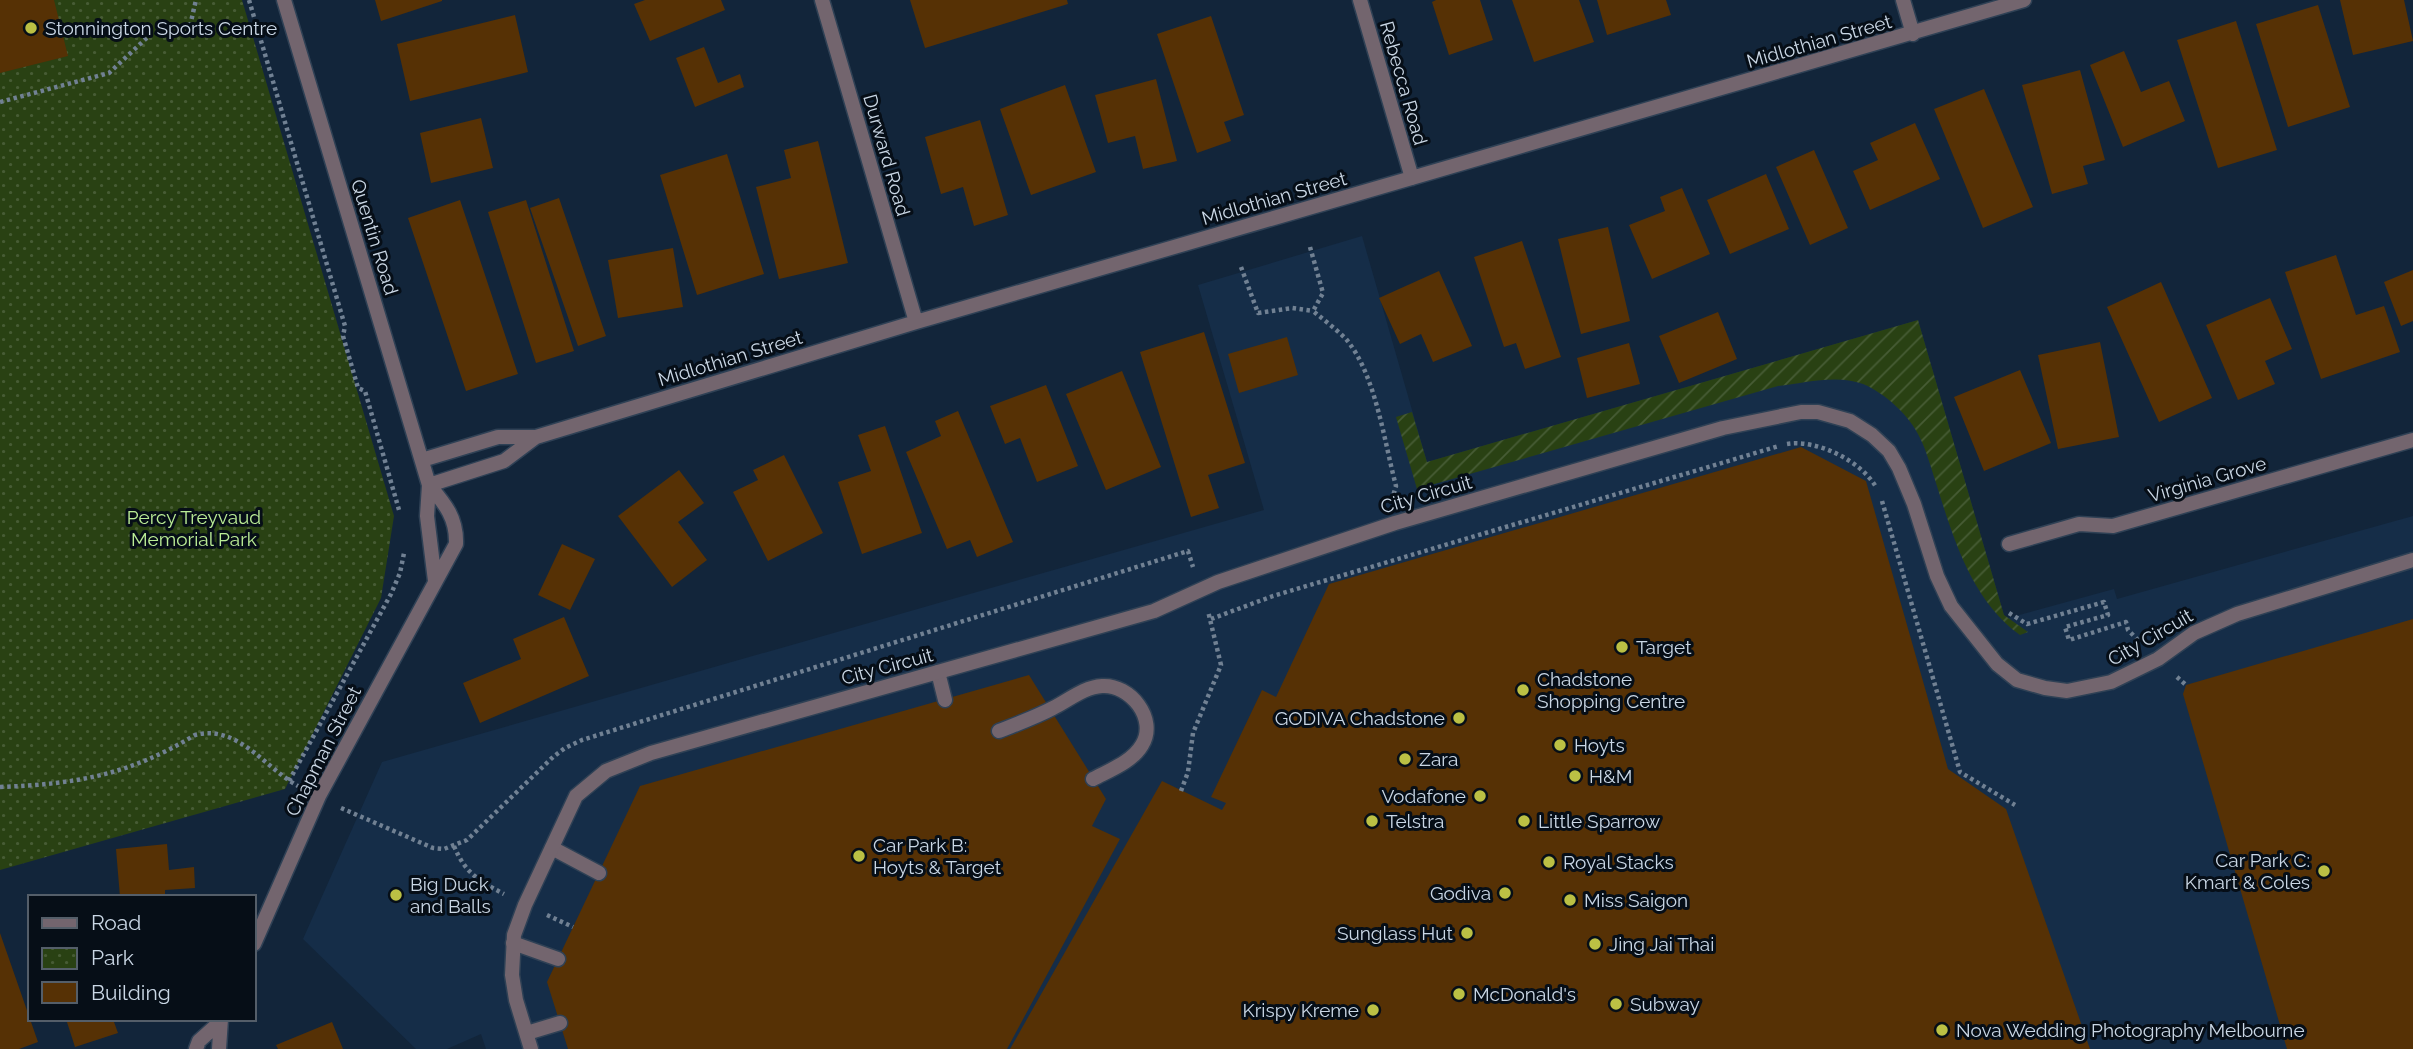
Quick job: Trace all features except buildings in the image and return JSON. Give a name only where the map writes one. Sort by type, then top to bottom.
[{"type":"street","name":"Quentin Road","points":[[284,0],[429,485]]},
{"type":"street","name":"Durward Road","points":[[822,0],[916,322]]},
{"type":"street","name":"Rebecca Road","points":[[1360,0],[1412,177]]},
{"type":"street","points":[[1903,0],[1913,34]]},
{"type":"street","name":"Midlothian Street","points":[[422,460],[498,437],[536,437],[916,322],[2024,0]]},
{"type":"street","name":"City Circuit","points":[[531,1049],[512,975],[513,943],[524,905],[576,796],[599,776],[620,764],[1154,611],[1202,589],[1395,523],[1723,428],[1780,415],[1818,412],[1850,421],[1864,429],[1889,451],[1899,468],[1914,504],[1937,576],[1951,606],[1987,654],[2017,680],[2045,688],[2067,691],[2090,688],[2135,672],[2194,633],[2237,614],[2413,561]]},
{"type":"street","name":"Midlothian Street","points":[[429,485],[504,461],[536,437]]},
{"type":"street","name":"Virginia Grove","points":[[2010,544],[2079,524],[2113,526],[2413,440]]},
{"type":"street","points":[[429,485],[427,516],[436,580]]},
{"type":"street","name":"Chapman Street","points":[[256,939],[318,796],[456,544],[450,510],[429,485]]},
{"type":"street","points":[[938,672],[945,700]]},
{"type":"street","points":[[999,731],[1045,712],[1087,689],[1111,686],[1126,692],[1144,715],[1146,725],[1142,745],[1125,762],[1094,779]]},
{"type":"street","points":[[552,848],[599,873]]},
{"type":"street","points":[[513,943],[558,959]]},
{"type":"street","points":[[196,1049],[199,1041],[220,1021]]},
{"type":"street","points":[[219,1049],[220,1021]]},
{"type":"street","points":[[527,1033],[560,1023]]},
{"type":"path","points":[[0,102],[109,73],[151,34],[190,26],[196,0]]},
{"type":"path","points":[[249,0],[345,326],[343,336],[358,388],[365,391],[403,522]]},
{"type":"path","points":[[1310,247],[1324,293],[1313,311]]},
{"type":"path","points":[[1241,267],[1258,313],[1292,308],[1313,311],[1346,340],[1364,370],[1377,403],[1396,486],[1390,504],[1403,556]]},
{"type":"path","points":[[1211,619],[1273,596],[1403,556],[1776,446],[1808,443],[1827,450],[1871,478],[1879,492],[1960,772],[2015,805]]},
{"type":"path","points":[[289,781],[391,594],[400,573],[404,547]]},
{"type":"path","points":[[338,807],[433,848],[454,846],[467,840],[553,757],[582,740],[1188,551],[1211,619],[1221,666],[1193,733],[1188,772],[1181,791]]},
{"type":"path","points":[[2009,614],[2027,624],[2105,602],[2108,615],[2065,627],[2069,640],[2126,622],[2128,630],[2141,643]]},
{"type":"path","points":[[2176,676],[2186,685]]},
{"type":"path","points":[[0,787],[84,780],[112,774],[137,766],[205,732],[220,734],[249,747],[289,781],[300,786]]},
{"type":"path","points":[[454,846],[461,864],[468,872],[500,892]]},
{"type":"shaded area","name":"Chadstone Shopping Centre","points":[[1362,236],[1427,462],[1918,320],[2004,615],[2008,618],[2114,589],[2117,599],[2413,516],[2413,1049],[486,1049],[481,1034],[447,1049],[416,1049],[303,939],[382,762],[1264,510],[1198,285]]},
{"type":"green space","name":"Percy Treyvaud Memorial Park","points":[[0,0],[242,0],[394,516],[381,598],[285,789],[0,870]]},
{"type":"green space","points":[[1918,320],[2004,615],[2028,632],[2020,635],[2003,621],[1976,586],[1957,546],[1925,449],[1916,430],[1896,406],[1863,384],[1832,379],[1778,386],[1417,489],[1396,417],[1412,412],[1427,462]]},
{"type":"place","name":"Stonnington Sports Centre","points":[[31,28]]},
{"type":"place","name":"Target","points":[[1622,647]]},
{"type":"place","name":"Chadstone Shopping Centre","points":[[1523,690]]},
{"type":"place","name":"GODIVA Chadstone","points":[[1459,718]]},
{"type":"place","name":"Hoyts","points":[[1560,745]]},
{"type":"place","name":"Zara","points":[[1405,759]]},
{"type":"place","name":"H&M","points":[[1575,776]]},
{"type":"place","name":"Vodafone","points":[[1480,796]]},
{"type":"place","name":"Telstra","points":[[1372,821]]},
{"type":"place","name":"Little Sparrow","points":[[1524,821]]},
{"type":"place","name":"Car Park B: Hoyts & Target","points":[[859,856]]},
{"type":"place","name":"Royal Stacks","points":[[1549,862]]},
{"type":"place","name":"Car Park C: Kmart & Coles","points":[[2324,871]]},
{"type":"place","name":"Godiva","points":[[1505,893]]},
{"type":"place","name":"Big Duck and Balls","points":[[396,895]]},
{"type":"place","name":"Miss Saigon","points":[[1570,900]]},
{"type":"place","name":"Sunglass Hut","points":[[1467,933]]},
{"type":"place","name":"Jing Jai Thai","points":[[1595,944]]},
{"type":"place","name":"McDonald's","points":[[1459,994]]},
{"type":"place","name":"Subway","points":[[1616,1004]]},
{"type":"place","name":"Krispy Kreme","points":[[1373,1010]]},
{"type":"place","name":"Nova Wedding Photography Melbourne","points":[[1942,1030]]}]
